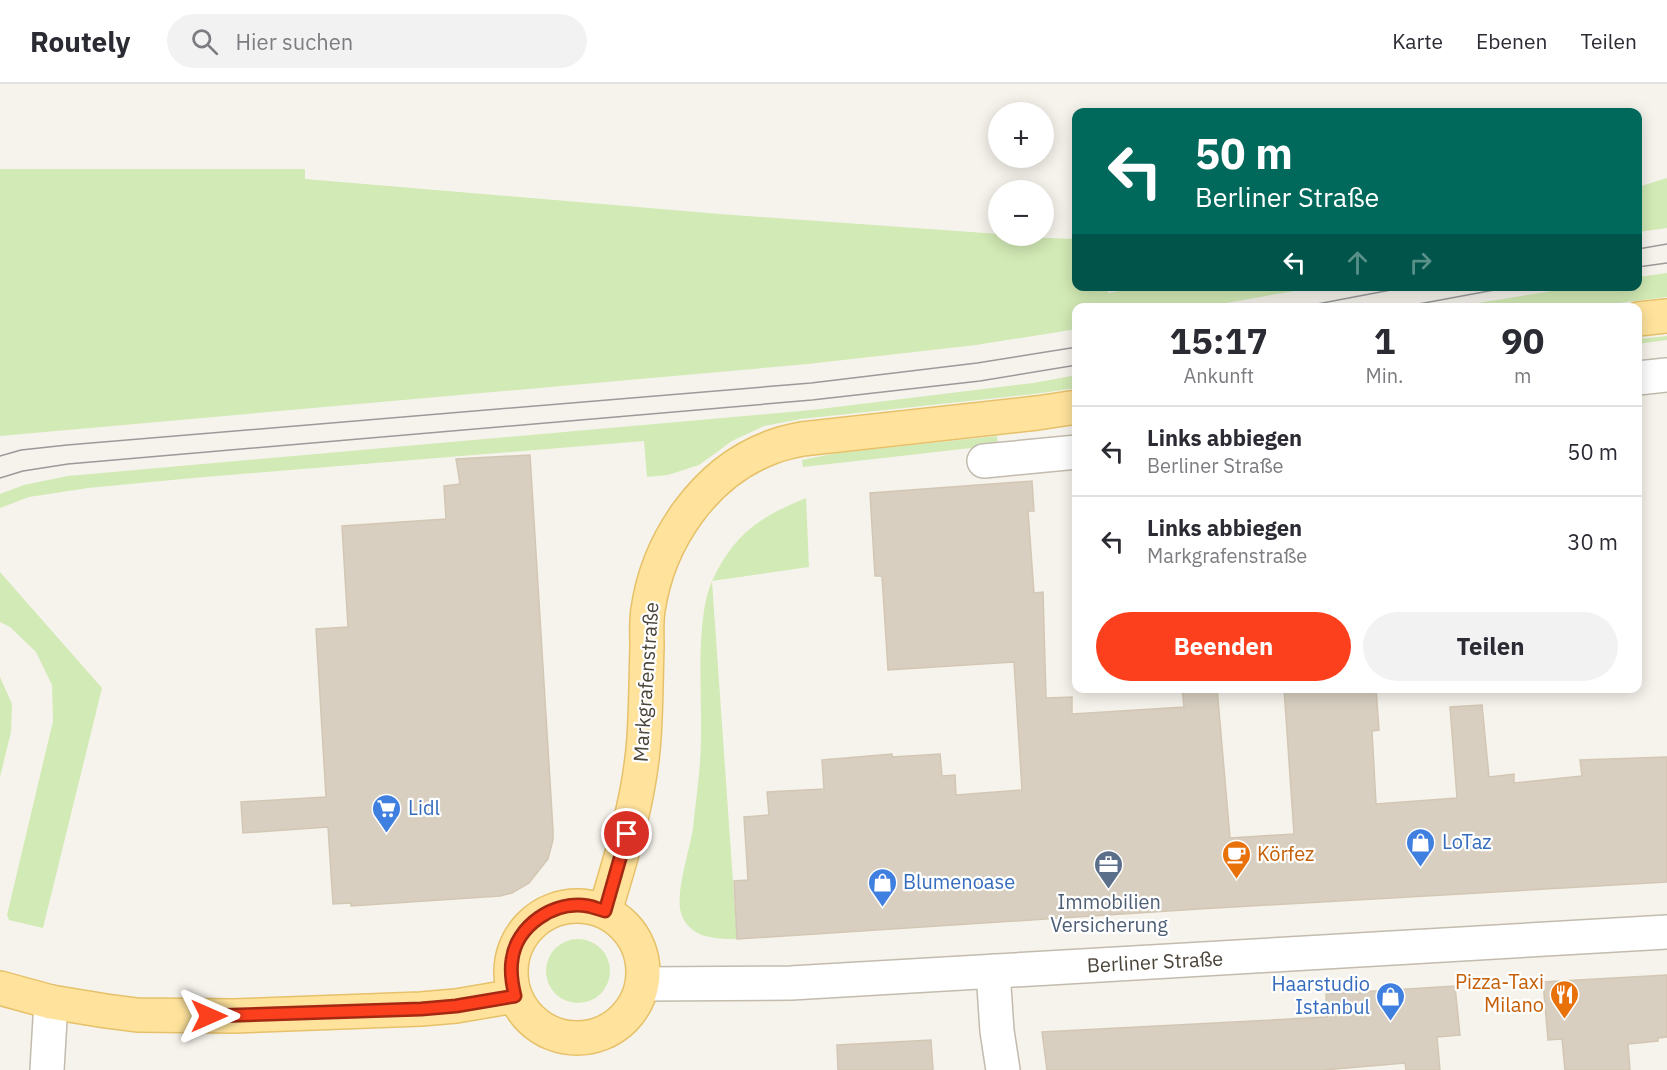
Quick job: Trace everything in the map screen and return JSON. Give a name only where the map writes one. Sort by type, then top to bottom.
[{"type":"main road","points":[[1642,319],[1667,316]]},
{"type":"main road","name":"Markgrafenstraße","points":[[605,911],[638,788],[644,739],[649,603],[655,576],[667,543],[688,511],[715,482],[744,461],[771,447],[802,438],[1037,413],[1072,407]]},
{"type":"main road","points":[[587,905],[605,911],[624,924],[637,941],[644,962],[643,984],[638,1001],[615,1027],[600,1035],[578,1039],[562,1037],[547,1032],[523,1011],[515,996],[511,977],[512,957],[519,939],[531,923],[548,912],[567,906],[587,905]]},
{"type":"main road","points":[[0,988],[51,1002],[137,1015],[233,1016],[433,1008],[515,996]]},
{"type":"street","points":[[1642,378],[1667,375]]},
{"type":"street","points":[[984,461],[1072,452]]},
{"type":"street","name":"Berliner Straße","points":[[643,984],[791,983],[1667,932]]},
{"type":"street","points":[[993,971],[997,1031],[1003,1070]]},
{"type":"street","points":[[47,1070],[51,1002]]},
{"type":"green space","points":[[0,169],[305,169],[305,179],[720,214],[988,233],[988,246],[1054,246],[1054,238],[1072,239],[1072,291],[1108,291],[1108,293],[1119,291],[1294,291],[1226,303],[1072,303],[1072,330],[976,345],[808,364],[0,436]]},
{"type":"green space","points":[[1667,178],[1667,228],[1642,231],[1642,186]]},
{"type":"green space","points":[[1667,273],[1667,297],[1619,303],[1477,303],[1553,291],[1642,291],[1642,276]]},
{"type":"green space","points":[[1667,336],[1667,340],[1642,343],[1642,339]]},
{"type":"green space","points":[[1072,376],[1072,389],[801,419],[764,426],[732,441],[699,465],[668,475],[647,477],[644,441],[88,488],[29,497],[0,508],[0,494],[24,485],[68,476],[812,410],[1033,383]]},
{"type":"green space","points":[[997,436],[998,445],[803,467],[802,460],[837,453]]},
{"type":"green space","points":[[806,498],[809,567],[712,581],[730,550],[750,528],[775,512]]},
{"type":"green space","points":[[0,572],[102,688],[43,928],[9,920],[7,915],[53,721],[52,685],[36,652],[10,627],[0,622]]},
{"type":"green space","points":[[712,582],[737,939],[711,937],[696,932],[685,921],[680,905],[681,883],[693,828],[698,782],[701,748],[702,634],[707,595]]},
{"type":"green space","points":[[0,677],[12,704],[11,732],[0,777]]},
{"type":"green space","points":[[572,939],[584,939],[601,948],[608,959],[610,971],[608,983],[601,994],[584,1003],[572,1003],[560,998],[551,989],[546,977],[546,965],[551,953],[560,944]]},
{"type":"building","points":[[530,455],[553,830],[548,859],[529,883],[512,893],[500,896],[351,906],[351,903],[333,904],[328,827],[243,833],[241,802],[326,797],[316,629],[348,627],[342,526],[446,519],[444,486],[460,484],[456,459]]},
{"type":"building","points":[[1032,481],[1034,511],[1028,511],[1034,593],[1043,592],[1046,698],[1072,697],[1072,714],[1184,707],[1183,693],[1217,693],[1230,838],[1294,834],[1284,693],[1376,693],[1379,730],[1372,731],[1376,804],[1457,798],[1450,707],[1482,705],[1489,777],[1514,774],[1514,783],[1582,776],[1580,760],[1667,757],[1667,882],[737,939],[734,881],[748,880],[744,817],[769,815],[767,792],[824,789],[822,760],[892,754],[892,757],[940,754],[942,776],[955,775],[956,795],[1022,790],[1014,662],[888,670],[882,576],[875,576],[870,493]]},
{"type":"building","points":[[1667,975],[1667,1037],[1658,1038],[1658,1041],[1628,1044],[1630,1070],[1565,1070],[1562,1039],[1548,1040],[1543,982]]},
{"type":"building","points":[[1455,986],[1460,1035],[1437,1037],[1440,1070],[1406,1070],[1405,1063],[1324,1070],[1047,1070],[1042,1032],[1327,1017],[1326,994]]},
{"type":"building","points":[[931,1040],[933,1070],[838,1070],[837,1045]]},
{"type":"tram line","points":[[1642,248],[1667,244]]},
{"type":"tram line","points":[[1642,266],[1667,263]]},
{"type":"tram line","points":[[1322,303],[1386,291]]},
{"type":"tram line","points":[[1424,303],[1489,291]]},
{"type":"tram line","points":[[0,456],[21,450],[67,445],[811,383],[977,363],[1072,348]]},
{"type":"tram line","points":[[0,478],[23,471],[68,464],[812,400],[980,381],[1072,366]]},
{"type":"place","name":"Lidl","points":[[387,834]]},
{"type":"place","name":"LoTaz","points":[[1421,868]]},
{"type":"place","name":"Körfez","points":[[1236,880]]},
{"type":"place","name":"Immobilien Versicherung","points":[[1109,890]]},
{"type":"place","name":"Blumenoase","points":[[882,908]]},
{"type":"place","name":"Pizza-Taxi Milano","points":[[1565,1020]]},
{"type":"place","name":"Haarstudio Istanbul","points":[[1391,1022]]},
{"type":"route","points":[[209,1016],[421,1009],[456,1006],[515,996],[511,977],[512,957],[519,939],[531,923],[548,912],[567,906],[587,905],[605,911],[627,834]]}]
